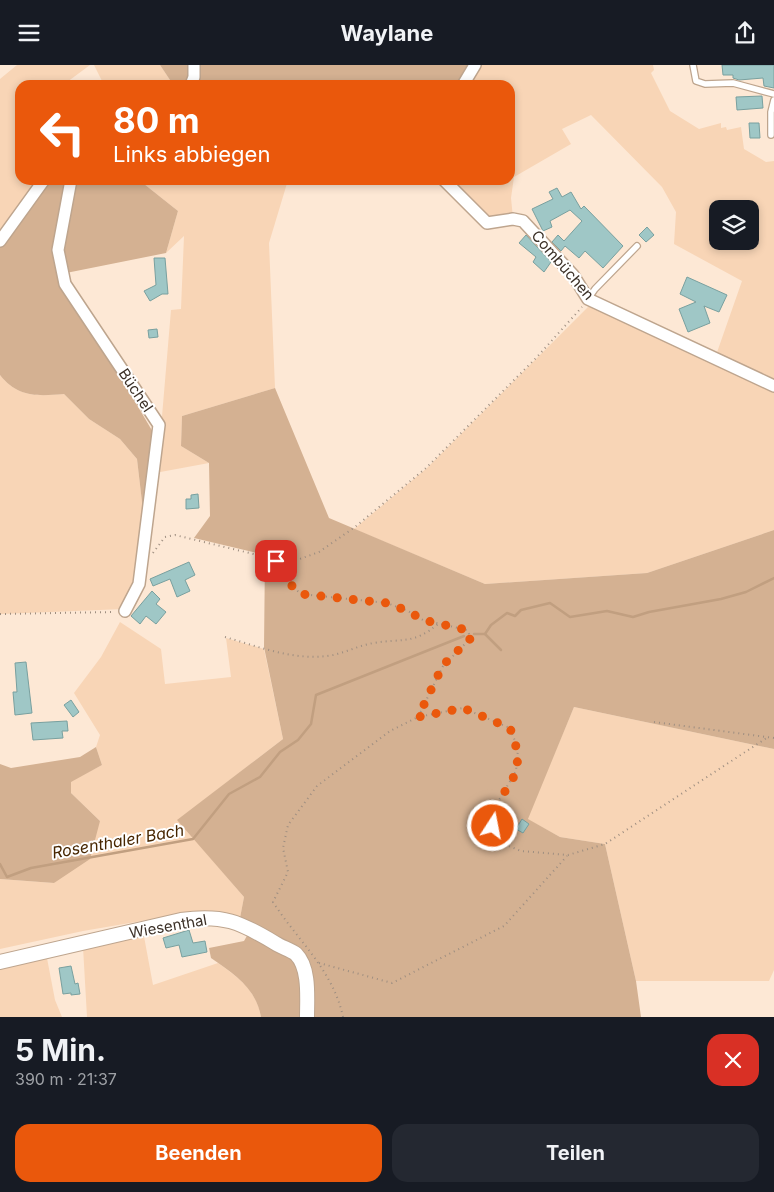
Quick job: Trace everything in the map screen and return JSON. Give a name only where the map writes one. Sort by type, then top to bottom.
[{"type":"street","points":[[193,80],[194,65]]},
{"type":"street","points":[[466,80],[475,65]]},
{"type":"street","points":[[0,241],[40,185]]},
{"type":"street","name":"Büchel","points":[[70,185],[58,250],[65,284],[159,425],[139,584],[125,611]]},
{"type":"street","name":"Combüchen","points":[[449,185],[487,223],[513,219],[523,221],[572,275],[588,299],[774,386]]},
{"type":"street","name":"Wiesenthal","points":[[0,962],[181,920],[207,917],[225,919],[251,929],[296,955],[307,978],[307,1017]]},
{"type":"lane","points":[[693,65],[696,81],[705,84],[733,83],[774,94]]},
{"type":"lane","points":[[771,135],[771,112],[774,100]]},
{"type":"lane","points":[[588,299],[595,289],[637,246]]},
{"type":"path","points":[[142,555],[153,554],[165,537],[175,535],[266,557],[286,565],[326,547],[355,527],[426,468],[537,357],[588,299]]},
{"type":"path","points":[[286,565],[292,586],[301,594],[387,603],[408,611],[423,620],[467,630],[471,638],[443,665],[418,717]]},
{"type":"path","points":[[0,614],[125,611]]},
{"type":"path","points":[[225,637],[307,658],[334,655],[374,643],[405,642],[427,633],[439,623]]},
{"type":"path","points":[[343,1017],[339,996],[319,963],[273,902],[288,872],[283,848],[288,825],[317,786],[390,731],[418,717],[463,708],[510,728],[518,749],[516,771],[492,812],[494,840],[521,851],[568,855],[606,844],[768,737]]},
{"type":"path","points":[[654,722],[774,738]]},
{"type":"path","points":[[319,963],[392,983],[504,925],[568,855]]},
{"type":"shaded area","points":[[17,65],[90,65],[70,80],[15,80],[15,185],[37,185],[0,238],[0,79]]},
{"type":"shaded area","points":[[94,65],[160,65],[170,80],[102,80]]},
{"type":"shaded area","points":[[160,65],[473,65],[464,80],[170,80]]},
{"type":"shaded area","points":[[477,65],[653,65],[654,70],[651,73],[670,111],[699,129],[721,123],[721,128],[726,127],[727,130],[741,127],[744,149],[766,162],[774,161],[774,386],[715,358],[742,281],[674,244],[676,212],[662,187],[591,115],[562,129],[571,144],[515,176],[515,80],[468,80]]},
{"type":"shaded area","points":[[43,185],[72,185],[60,252],[63,284],[84,315],[157,439],[144,519],[137,459],[120,439],[89,419],[64,394],[37,395],[21,392],[7,383],[0,375],[0,243]]},
{"type":"shaded area","points":[[76,185],[145,185],[178,211],[166,253],[66,273],[64,252]]},
{"type":"shaded area","points":[[145,185],[286,185],[269,243],[275,388],[182,416],[181,446],[209,463],[155,473],[160,440],[171,310],[181,309],[184,236],[166,253],[178,211]]},
{"type":"shaded area","points":[[451,185],[513,185],[511,198],[513,218],[488,222]]},
{"type":"shaded area","points":[[592,303],[774,390],[774,530],[647,573],[485,584],[354,529],[427,468]]},
{"type":"shaded area","points":[[0,375],[7,383],[21,392],[37,395],[64,394],[89,419],[120,439],[137,459],[144,519],[137,584],[124,609],[1,614],[0,616]]},
{"type":"shaded area","points":[[275,388],[329,518],[485,584],[647,573],[774,530],[774,749],[574,707],[528,819],[560,837],[605,844],[636,981],[641,1017],[261,1017],[249,990],[236,976],[211,958],[209,948],[244,941],[252,927],[240,918],[244,897],[177,820],[283,739],[264,647],[265,555],[194,538],[210,516],[209,463],[181,446],[182,416]]},
{"type":"shaded area","points":[[120,622],[161,649],[165,684],[231,677],[226,638],[264,649],[283,739],[178,820],[244,897],[240,918],[219,912],[200,911],[83,931],[0,949],[0,879],[54,883],[100,821],[71,793],[71,781],[102,765],[96,747],[100,735],[74,693],[101,657]]},
{"type":"shaded area","points":[[574,707],[774,749],[774,970],[769,981],[636,981],[605,844],[560,837],[527,819]]},
{"type":"shaded area","points":[[96,747],[102,765],[71,782],[71,793],[100,821],[90,859],[54,883],[0,879],[0,764],[11,768],[80,757]]},
{"type":"shaded area","points":[[143,931],[153,985],[218,963],[239,979],[251,992],[261,1017],[87,1017],[83,947]]},
{"type":"shaded area","points":[[46,953],[55,1000],[62,1017],[0,1017],[0,965]]},
{"type":"building","points":[[722,65],[774,65],[774,88],[764,86],[763,78],[739,80],[733,78],[733,75],[723,75]]},
{"type":"building","points":[[762,96],[763,108],[737,110],[736,97]]},
{"type":"building","points":[[749,123],[759,123],[760,138],[750,138]]},
{"type":"building","points":[[557,188],[562,197],[571,192],[581,209],[584,206],[623,246],[603,268],[585,251],[579,258],[565,246],[561,251],[552,242],[558,235],[564,241],[582,221],[570,210],[550,221],[552,227],[543,231],[532,209],[553,199],[549,192]]},
{"type":"building","points":[[647,227],[654,235],[646,242],[639,235]]},
{"type":"building","points":[[526,235],[551,262],[544,272],[533,262],[536,257],[519,243]]},
{"type":"building","points":[[154,258],[165,258],[168,294],[162,294],[150,301],[144,291],[156,285]]},
{"type":"building","points":[[687,277],[727,295],[719,312],[704,306],[710,323],[688,332],[679,309],[696,302],[680,294]]},
{"type":"building","points":[[157,329],[158,337],[149,338],[148,330]]},
{"type":"building","points":[[198,494],[199,508],[186,509],[186,499],[191,499],[191,495]]},
{"type":"building","points":[[189,562],[195,575],[185,580],[190,591],[177,597],[170,579],[153,586],[150,579]]},
{"type":"building","points":[[152,591],[160,599],[156,604],[166,612],[156,624],[146,616],[140,624],[131,616]]},
{"type":"building","points":[[26,662],[32,713],[15,715],[13,692],[17,692],[15,663]]},
{"type":"building","points":[[71,700],[79,712],[73,717],[64,705]]},
{"type":"building","points":[[67,721],[68,731],[62,731],[63,738],[33,740],[31,723]]},
{"type":"building","points":[[522,819],[529,824],[523,833],[516,829]]},
{"type":"building","points":[[189,930],[193,943],[205,941],[207,952],[182,957],[179,945],[166,948],[163,938]]},
{"type":"building","points":[[71,966],[75,984],[78,983],[80,994],[63,994],[59,968]]},
{"type":"waterway","name":"Rosenthaler Bach","points":[[474,634],[485,634],[491,625],[507,613],[515,616],[521,610],[550,603],[570,617],[607,611],[633,617],[649,612],[721,599],[746,592],[774,578]]},
{"type":"waterway","points":[[485,634],[501,650]]},
{"type":"waterway","name":"Rosenthaler Bach","points":[[0,864],[7,877],[31,868],[193,839],[229,794],[260,777],[280,752],[298,740],[311,724],[316,695],[464,636]]},
{"type":"route","points":[[276,561],[286,565],[287,575],[292,586],[301,594],[387,603],[408,611],[423,620],[467,630],[471,638],[443,665],[418,717],[463,708],[510,728],[518,749],[516,771],[492,812],[493,826]]}]
